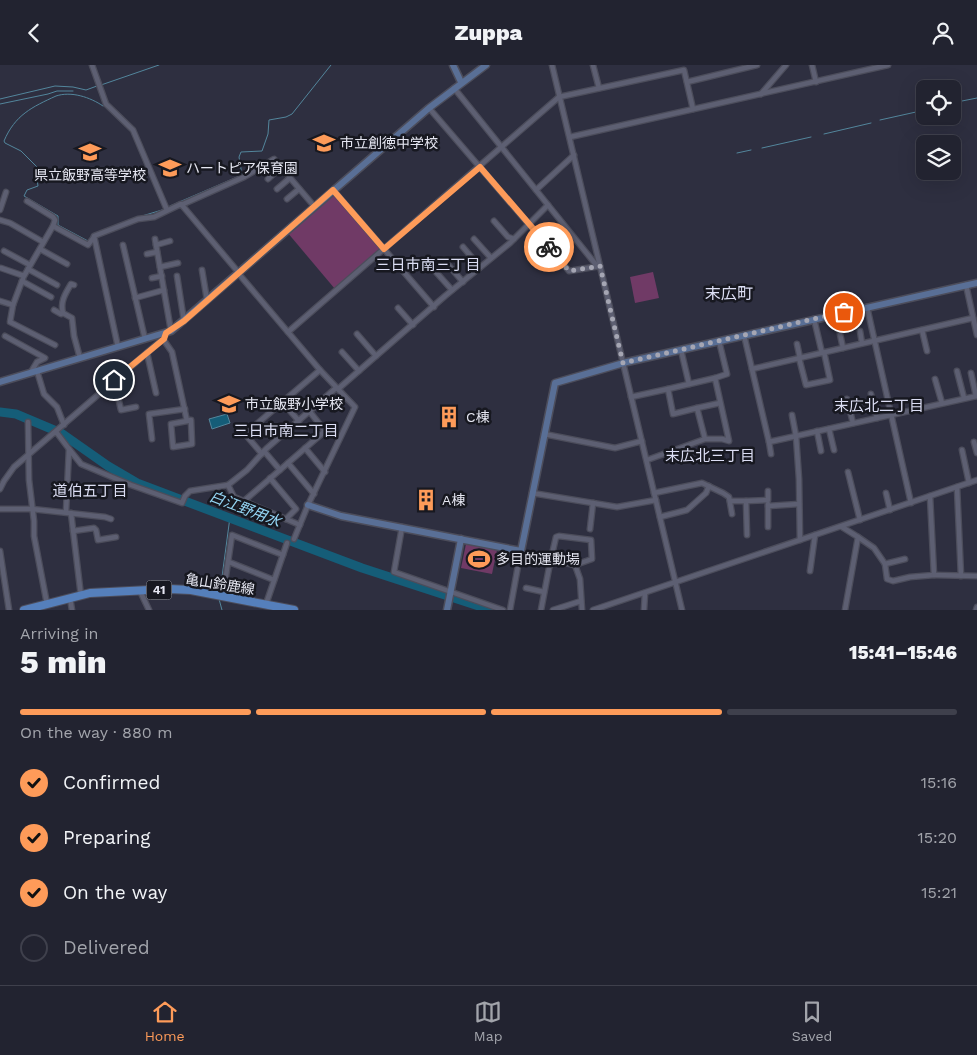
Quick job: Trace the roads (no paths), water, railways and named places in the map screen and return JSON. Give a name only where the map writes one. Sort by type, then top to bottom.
[{"type":"main road","name":"亀山鈴鹿線","points":[[24,610],[103,592],[169,589],[191,590],[223,596],[251,606],[266,604],[294,610]]},
{"type":"street","points":[[92,65],[106,104],[133,130],[167,210]]},
{"type":"street","points":[[453,65],[461,82]]},
{"type":"street","points":[[0,489],[7,476],[28,455],[429,108],[486,65]]},
{"type":"street","points":[[552,65],[561,97],[598,266],[647,460],[682,610]]},
{"type":"street","points":[[593,65],[599,88]]},
{"type":"street","points":[[687,81],[757,65]]},
{"type":"street","points":[[760,95],[786,65]]},
{"type":"street","points":[[812,65],[816,82]]},
{"type":"street","points":[[570,137],[888,65]]},
{"type":"street","points":[[288,332],[561,97],[684,70],[693,109]]},
{"type":"street","points":[[454,88],[598,266]]},
{"type":"street","points":[[429,108],[569,271],[598,266]]},
{"type":"street","points":[[536,191],[574,155]]},
{"type":"street","points":[[53,226],[88,245],[94,237],[138,219],[154,217],[182,205],[244,177],[274,159],[314,206]]},
{"type":"street","points":[[268,179],[281,167]]},
{"type":"street","points":[[277,189],[290,178]]},
{"type":"street","points":[[287,199],[299,189]]},
{"type":"street","points":[[333,190],[434,307]]},
{"type":"street","points":[[0,210],[6,191]]},
{"type":"street","points":[[27,201],[54,217],[55,220],[23,279],[13,305],[10,322],[55,345]]},
{"type":"street","points":[[182,205],[320,370],[355,407],[308,505],[294,539]]},
{"type":"street","points":[[55,432],[81,464],[137,488],[182,503],[190,491],[228,485],[299,421],[530,225],[548,205]]},
{"type":"street","points":[[0,220],[10,223],[43,242]]},
{"type":"street","points":[[494,221],[508,237],[514,239]]},
{"type":"street","points":[[94,237],[118,347]]},
{"type":"street","points":[[474,239],[491,258]]},
{"type":"street","points":[[170,241],[156,242],[157,252],[164,290],[167,334],[187,421],[190,421],[192,444],[173,447],[171,424],[187,421]]},
{"type":"street","points":[[123,245],[145,339]]},
{"type":"street","points":[[463,247],[480,267]]},
{"type":"street","points":[[40,249],[67,265]]},
{"type":"street","points":[[4,251],[57,285]]},
{"type":"street","points":[[147,254],[157,252]]},
{"type":"street","points":[[444,260],[463,282]]},
{"type":"street","points":[[160,267],[178,263]]},
{"type":"street","points":[[1,268],[23,279],[51,297]]},
{"type":"street","points":[[202,270],[208,300]]},
{"type":"street","points":[[435,271],[452,290]]},
{"type":"street","points":[[152,278],[162,275]]},
{"type":"street","points":[[177,276],[184,321]]},
{"type":"street","points":[[510,610],[555,383],[623,363],[977,283]]},
{"type":"street","points":[[63,313],[63,299],[71,284],[74,285]]},
{"type":"street","points":[[966,285],[977,335]]},
{"type":"street","points":[[136,298],[164,290]]},
{"type":"street","points":[[0,301],[13,305]]},
{"type":"street","points":[[398,307],[413,325]]},
{"type":"street","points":[[867,307],[911,503]]},
{"type":"street","points":[[54,311],[72,318],[74,336],[80,358]]},
{"type":"street","points":[[797,344],[806,385],[830,380],[814,319]]},
{"type":"street","points":[[752,369],[975,319]]},
{"type":"street","points":[[922,330],[927,351]]},
{"type":"street","points":[[860,331],[862,343]]},
{"type":"street","points":[[0,382],[167,334]]},
{"type":"street","points":[[357,334],[376,356]]},
{"type":"street","points":[[840,334],[843,348]]},
{"type":"street","points":[[744,335],[771,454]]},
{"type":"street","points":[[5,336],[45,358],[37,362],[34,372],[44,393],[57,407],[64,425]]},
{"type":"street","points":[[631,397],[727,374],[719,341]]},
{"type":"street","points":[[681,350],[689,384]]},
{"type":"street","points":[[342,352],[359,371]]},
{"type":"street","points":[[147,353],[156,393]]},
{"type":"street","points":[[280,470],[245,434],[320,370]]},
{"type":"street","points":[[957,371],[964,398]]},
{"type":"street","points":[[769,442],[977,396],[971,373]]},
{"type":"street","points":[[647,460],[704,439],[729,441],[715,378]]},
{"type":"street","points":[[935,379],[942,403]]},
{"type":"street","points":[[114,380],[121,410],[136,407]]},
{"type":"street","points":[[668,389],[673,414],[720,403]]},
{"type":"street","points":[[871,394],[877,418]]},
{"type":"street","points":[[847,399],[853,423]]},
{"type":"street","points":[[282,402],[299,421]]},
{"type":"street","points":[[697,408],[704,439]]},
{"type":"street","points":[[152,439],[149,414],[185,409]]},
{"type":"street","points":[[244,501],[325,431],[310,412]]},
{"type":"street","points":[[792,415],[796,436],[799,479],[800,540]]},
{"type":"street","points":[[28,422],[29,480],[35,544],[47,604]]},
{"type":"street","points":[[829,429],[834,450]]},
{"type":"street","points":[[817,431],[821,451]]},
{"type":"street","points":[[544,434],[615,448],[642,441]]},
{"type":"street","points":[[974,442],[977,453]]},
{"type":"street","points":[[304,448],[325,472]]},
{"type":"street","points":[[69,449],[69,513],[81,596]]},
{"type":"street","points":[[962,450],[969,483]]},
{"type":"street","points":[[288,463],[314,494]]},
{"type":"street","points":[[848,472],[860,520]]},
{"type":"street","points":[[270,479],[296,509],[286,519]]},
{"type":"street","points":[[593,610],[977,480]]},
{"type":"street","points":[[654,493],[702,483],[729,497],[732,514]]},
{"type":"street","points":[[228,485],[234,497],[300,525]]},
{"type":"street","points":[[660,517],[688,510],[706,493],[708,486]]},
{"type":"street","points":[[957,487],[961,576]]},
{"type":"street","points":[[768,491],[768,527]]},
{"type":"street","points":[[532,493],[617,507],[656,500]]},
{"type":"street","points":[[886,493],[890,510]]},
{"type":"street","points":[[930,497],[934,575]]},
{"type":"street","points":[[730,501],[768,500]]},
{"type":"street","points":[[746,501],[747,535]]},
{"type":"street","points":[[590,529],[593,503]]},
{"type":"street","points":[[768,506],[800,504]]},
{"type":"street","points":[[308,505],[341,515],[461,539],[550,561],[575,565],[592,559],[591,540],[556,537],[550,561],[544,592],[542,610]]},
{"type":"street","points":[[0,509],[32,509],[111,519]]},
{"type":"street","points":[[402,527],[394,572],[451,594],[503,610]]},
{"type":"street","points":[[842,527],[874,548],[885,563],[887,579],[893,581],[934,575],[977,576]]},
{"type":"street","points":[[73,531],[94,528],[98,540],[116,537]]},
{"type":"street","points":[[223,596],[232,535],[283,555]]},
{"type":"street","points":[[810,571],[815,535]]},
{"type":"street","points":[[845,610],[858,537]]},
{"type":"street","points":[[447,610],[461,539]]},
{"type":"street","points":[[266,604],[287,543]]},
{"type":"street","points":[[0,551],[10,610]]},
{"type":"street","points":[[885,563],[905,559]]},
{"type":"street","points":[[228,562],[274,580]]},
{"type":"street","points":[[575,565],[580,579],[582,610]]},
{"type":"street","points":[[526,588],[544,592]]},
{"type":"street","points":[[140,591],[148,610]]},
{"type":"street","points":[[644,593],[644,610]]},
{"type":"street","points":[[70,598],[72,610]]},
{"type":"street","points":[[553,610],[581,601]]},
{"type":"water","points":[[227,414],[230,423],[212,429],[209,419]]},
{"type":"waterway","points":[[101,85],[159,65]]},
{"type":"waterway","points":[[170,206],[242,175],[239,157],[241,152],[262,151],[268,134],[269,120],[292,114],[331,65]]},
{"type":"waterway","points":[[0,99],[55,86],[86,90],[97,86]]},
{"type":"waterway","points":[[0,104],[57,91],[73,91]]},
{"type":"waterway","points":[[103,106],[80,96],[68,94],[56,96],[39,104],[19,118],[8,132],[4,141],[21,151],[37,167],[38,186],[27,190],[24,196],[58,216],[58,225],[88,241],[93,234],[117,225]]},
{"type":"waterway","points":[[961,101],[977,98]]},
{"type":"waterway","points":[[880,120],[916,112]]},
{"type":"waterway","points":[[824,134],[871,123]]},
{"type":"waterway","points":[[762,148],[811,137]]},
{"type":"waterway","points":[[737,153],[751,150]]},
{"type":"waterway","points":[[142,216],[162,210]]},
{"type":"waterway","name":"白江野用水","points":[[0,412],[16,414],[61,433],[108,466],[137,483],[362,568],[491,610]]},
{"type":"waterway","points":[[220,592],[230,517]]},
{"type":"waterway","points":[[219,599],[222,610]]},
{"type":"place","name":"市立創徳中学校","points":[[324,143]]},
{"type":"place","name":"県立飯野高等学校","points":[[90,152]]},
{"type":"place","name":"ハートピア保育園","points":[[170,168]]},
{"type":"place","name":"市立飯野小学校","points":[[229,404]]},
{"type":"place","name":"C棟","points":[[449,417]]},
{"type":"place","name":"A棟","points":[[426,500]]},
{"type":"place","name":"多目的運動場","points":[[479,559]]},
{"type":"district","name":"三日市南三丁目","points":[[428,265]]},
{"type":"district","name":"末広町","points":[[729,293]]},
{"type":"district","name":"末広北二丁目","points":[[879,406]]},
{"type":"district","name":"三日市南二丁目","points":[[286,431]]},
{"type":"district","name":"末広北三丁目","points":[[710,456]]},
{"type":"district","name":"道伯五丁目","points":[[90,491]]}]
